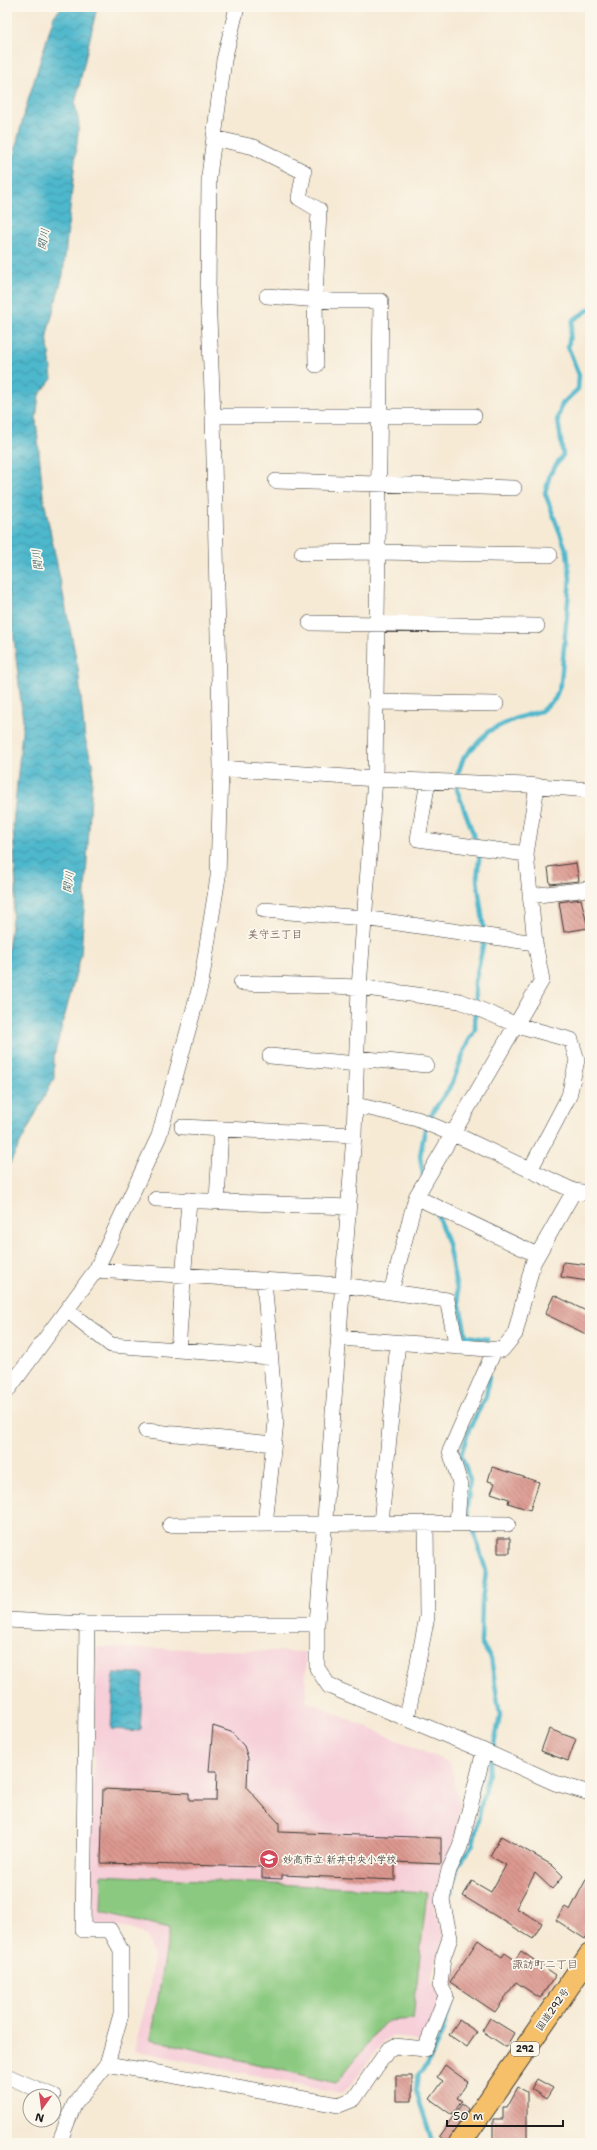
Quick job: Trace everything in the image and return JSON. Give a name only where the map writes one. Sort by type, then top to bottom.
[{"type":"highway","name":"国道292号","points":[[460,2143],[590,1955]]},
{"type":"street","points":[[7,1391],[96,1270],[159,1136],[201,983],[218,877],[222,768],[213,416],[208,285],[209,176],[224,60],[237,7]]},
{"type":"street","points":[[214,138],[254,147],[304,172],[299,198],[319,210],[315,299],[316,365]]},
{"type":"street","points":[[266,296],[315,299],[381,300],[375,779],[359,988],[356,1105],[317,1624],[316,1668],[329,1686],[484,1751],[555,1783],[590,1793]]},
{"type":"street","points":[[213,416],[474,416]]},
{"type":"street","points":[[276,481],[514,488]]},
{"type":"street","points":[[302,553],[378,552],[550,555]]},
{"type":"street","points":[[310,623],[537,626]]},
{"type":"street","points":[[375,702],[496,704]]},
{"type":"street","points":[[222,768],[375,779],[537,786],[590,790]]},
{"type":"street","points":[[428,781],[418,839],[526,854]]},
{"type":"street","points":[[391,1292],[416,1197],[542,980],[535,943],[526,854],[537,786]]},
{"type":"street","points":[[530,896],[588,889]]},
{"type":"street","points":[[264,910],[364,918],[535,943]]},
{"type":"street","points":[[241,982],[359,988],[460,1001],[517,1025],[571,1040],[577,1060],[569,1096],[530,1170]]},
{"type":"street","points":[[270,1056],[426,1065]]},
{"type":"street","points":[[356,1105],[417,1119],[530,1170],[574,1192],[590,1193]]},
{"type":"street","points":[[182,1127],[354,1135]]},
{"type":"street","points":[[217,1202],[221,1129]]},
{"type":"street","points":[[339,1338],[502,1350],[515,1334],[533,1262],[574,1192]]},
{"type":"street","points":[[416,1197],[537,1255]]},
{"type":"street","points":[[156,1199],[348,1207]]},
{"type":"street","points":[[178,1350],[182,1275],[189,1200]]},
{"type":"street","points":[[96,1270],[342,1285],[447,1300],[457,1347]]},
{"type":"street","points":[[264,1280],[276,1422],[265,1524]]},
{"type":"street","points":[[67,1310],[111,1345],[270,1357]]},
{"type":"street","points":[[381,1523],[398,1342]]},
{"type":"street","points":[[457,1524],[460,1483],[450,1451],[495,1349]]},
{"type":"street","points":[[146,1431],[273,1444]]},
{"type":"street","points":[[170,1525],[381,1523],[508,1524]]},
{"type":"street","points":[[407,1718],[427,1616],[426,1523]]},
{"type":"street","points":[[7,1620],[88,1624],[317,1624]]},
{"type":"street","points":[[59,2143],[74,2105],[107,2064],[122,2014],[121,1950],[110,1930],[83,1930],[88,1624]]},
{"type":"street","points":[[107,2064],[339,2105],[354,2099],[388,2050],[395,2046],[425,2049],[446,1996],[440,1985],[443,1958],[450,1938],[442,1900],[449,1870],[460,1847],[484,1751]]},
{"type":"street","points":[[7,2076],[35,2088]]},
{"type":"street","points":[[62,2100],[74,2105]]},
{"type":"shaded area","name":"妙高市立 新井中央小学校","points":[[97,1647],[305,1652],[306,1701],[450,1763],[460,1804],[457,1838],[439,1879],[434,1908],[444,1934],[430,1981],[441,1998],[423,2043],[393,2035],[384,2041],[349,2087],[341,2093],[134,2050],[149,1991],[153,1958],[147,1936],[132,1928],[89,1924]]},
{"type":"green space","points":[[102,1875],[427,1892],[413,2019],[386,2021],[336,2083],[151,2039],[170,1928],[101,1912]]},
{"type":"water","name":"関川","points":[[62,7],[97,7],[75,104],[79,123],[63,275],[47,334],[52,379],[39,395],[36,419],[43,495],[78,668],[85,739],[93,765],[81,955],[54,1056],[54,1078],[7,1169],[7,956],[16,890],[13,825],[23,721],[7,576],[7,180],[26,107],[54,16]]},
{"type":"water","points":[[114,1673],[143,1674],[140,1731],[111,1729]]},
{"type":"building","points":[[576,863],[579,881],[550,884],[548,867]]},
{"type":"building","points":[[581,899],[588,928],[564,932],[559,902]]},
{"type":"building","points":[[563,1262],[590,1265],[588,1281],[561,1277]]},
{"type":"building","points":[[554,1295],[590,1313],[590,1336],[545,1314]]},
{"type":"building","points":[[492,1467],[539,1482],[530,1510],[508,1503],[509,1499],[491,1493],[495,1483],[488,1481]]},
{"type":"building","points":[[498,1538],[510,1538],[510,1553],[498,1553]]},
{"type":"building","points":[[213,1726],[231,1732],[244,1746],[248,1758],[247,1788],[279,1823],[279,1832],[441,1838],[441,1864],[395,1862],[395,1880],[282,1875],[282,1879],[262,1878],[262,1867],[101,1863],[103,1789],[189,1793],[189,1800],[216,1800],[217,1771],[209,1771]]},
{"type":"building","points":[[549,1729],[576,1739],[568,1761],[541,1751]]},
{"type":"building","points":[[501,1836],[552,1865],[563,1876],[552,1889],[535,1873],[516,1908],[542,1923],[533,1939],[463,1896],[472,1881],[491,1892],[506,1865],[490,1856]]},
{"type":"building","points":[[590,1872],[590,1931],[585,1939],[556,1920],[565,1907],[570,1910]]},
{"type":"building","points":[[478,1940],[502,1957],[505,1953],[515,1960],[521,1951],[556,1975],[540,1998],[516,1982],[495,2012],[450,1982]]},
{"type":"building","points":[[490,2018],[514,2033],[506,2047],[482,2031]]},
{"type":"building","points":[[459,2020],[477,2032],[467,2047],[449,2035]]},
{"type":"building","points":[[445,2065],[468,2082],[457,2098],[462,2101],[452,2115],[430,2099],[443,2081],[437,2077]]},
{"type":"building","points":[[396,2076],[412,2076],[412,2101],[396,2101]]},
{"type":"building","points":[[537,2079],[553,2088],[546,2099],[531,2089]]},
{"type":"building","points":[[518,2087],[527,2092],[527,2139],[519,2139],[519,2143],[493,2143],[493,2119],[503,2119],[503,2107],[507,2107]]},
{"type":"building","points":[[462,2104],[468,2109],[448,2142],[439,2136]]},
{"type":"waterway","points":[[477,844],[457,790],[457,776],[464,757],[489,731],[517,718],[541,711],[555,699],[561,682],[570,578],[567,552],[545,493],[550,474],[563,455],[558,420],[557,421],[562,404],[578,389],[579,375],[568,347],[573,320],[590,309]]},
{"type":"waterway","points":[[475,1004],[475,982],[485,937],[477,879],[480,851]]},
{"type":"waterway","points":[[423,1176],[420,1156],[425,1129],[432,1113],[452,1084],[467,1044],[475,1030],[475,1011]]},
{"type":"waterway","points":[[436,1211],[448,1244],[466,1336],[487,1339],[489,1346]]},
{"type":"waterway","points":[[451,1893],[458,1865],[473,1844],[500,1716],[491,1658],[481,1643],[482,1600],[486,1571],[467,1509],[470,1480],[461,1455],[469,1429],[486,1397],[489,1377]]},
{"type":"waterway","points":[[449,1970],[452,1952]]},
{"type":"waterway","points":[[430,2143],[432,2141],[416,2090],[418,2075],[427,2065],[442,2033],[453,1997],[450,1992]]},
{"type":"place","name":"妙高市立 新井中央小学校","points":[[269,1859]]},
{"type":"district","name":"美守三丁目","points":[[275,934]]},
{"type":"district","name":"諏訪町二丁目","points":[[545,1964]]}]
